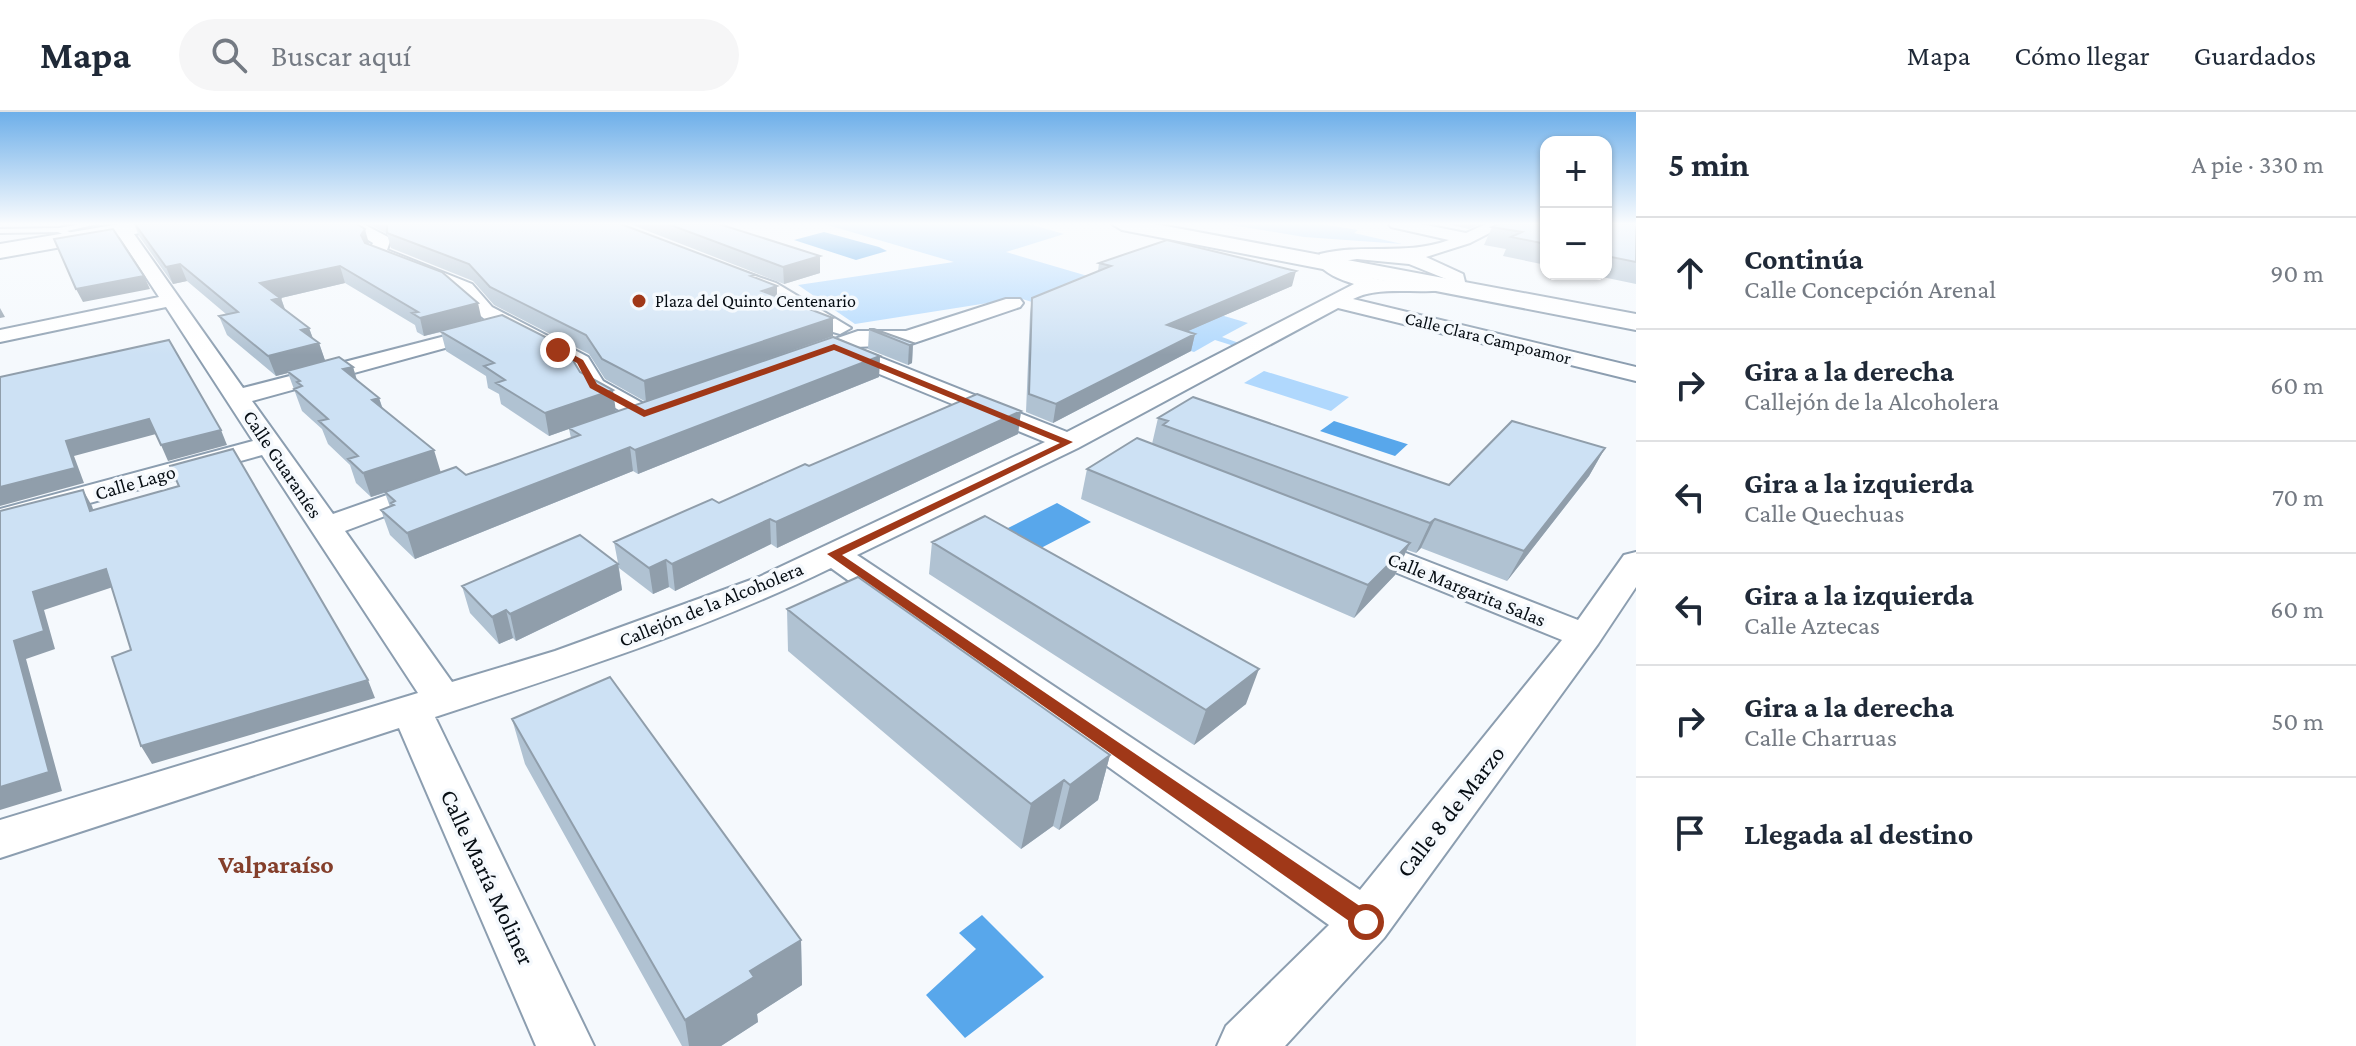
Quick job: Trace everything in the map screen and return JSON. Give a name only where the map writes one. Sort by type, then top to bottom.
[{"type":"main road","points":[[1305,268],[1340,276],[1441,271],[1636,311]]},
{"type":"main road","points":[[1311,268],[1340,276]]},
{"type":"main road","points":[[1441,271],[1636,322]]},
{"type":"street","name":"Calle Guaraníes","points":[[156,268],[197,338],[326,527],[426,703]]},
{"type":"street","points":[[424,268],[477,295],[484,311],[580,362],[594,386],[644,414]]},
{"type":"street","points":[[715,268],[769,287],[846,342],[1075,439],[1114,448]]},
{"type":"street","points":[[1340,276],[1359,268]]},
{"type":"street","points":[[1428,268],[1441,271]]},
{"type":"street","points":[[1340,276],[1387,285],[1428,288],[1444,268]]},
{"type":"street","name":"Calle Clara Campoamor","points":[[1340,276],[1636,374]]},
{"type":"street","name":"Callejón de la Alcoholera","points":[[0,839],[568,660],[771,584],[1075,439],[1321,308],[1340,276]]},
{"type":"street","points":[[0,336],[173,300]]},
{"type":"street","points":[[775,367],[846,342],[908,338],[1013,303]]},
{"type":"street","points":[[238,397],[508,324]]},
{"type":"street","points":[[167,345],[197,338]]},
{"type":"street","points":[[615,424],[673,403]]},
{"type":"street","name":"Calle Lago","points":[[0,519],[271,444]]},
{"type":"street","points":[[326,527],[456,480]]},
{"type":"street","name":"Calle Margarita Salas","points":[[1335,536],[1585,636]]},
{"type":"street","points":[[833,554],[1366,922]]},
{"type":"street","name":"Calle 8 de Marzo","points":[[1246,1046],[1366,922],[1585,636],[1636,562]]},
{"type":"street","name":"Calle María Moliner","points":[[426,703],[565,1046]]},
{"type":"shaded area","points":[[916,268],[1059,268],[1248,323],[1222,337],[1239,343],[1234,346],[1215,340],[1194,352],[1019,298],[855,324],[798,285]]},
{"type":"shaded area","points":[[1264,371],[1349,397],[1331,411],[1244,383]]},
{"type":"water","points":[[1334,421],[1408,444],[1395,456],[1320,431]]},
{"type":"water","points":[[1057,503],[1091,522],[1041,548],[1006,529]]},
{"type":"water","points":[[982,915],[1044,977],[965,1038],[926,995],[976,949],[959,933]]},
{"type":"building","points":[[67,268],[138,268],[144,276],[76,289]]},
{"type":"building","points":[[184,268],[333,268],[260,283],[280,298],[272,300],[309,328],[301,330],[319,343],[268,356],[219,316],[238,312]]},
{"type":"building","points":[[343,268],[430,268],[442,272],[478,303],[420,318],[412,313],[418,312]]},
{"type":"building","points":[[472,268],[736,268],[777,286],[762,291],[833,318],[644,381],[602,359],[586,335],[490,287]]},
{"type":"building","points":[[1107,268],[1282,268],[1296,271],[1167,325],[1195,334],[1056,404],[1029,394],[1032,298]]},
{"type":"building","points":[[502,315],[565,347],[580,372],[613,390],[545,413],[496,383],[505,380],[484,366],[494,363],[440,331]]},
{"type":"building","points":[[869,329],[874,329],[913,343],[909,345]]},
{"type":"building","points":[[833,337],[880,356],[407,533],[381,510],[394,505],[391,503],[395,501],[385,492],[456,467],[466,475],[498,464],[580,435],[569,428]]},
{"type":"building","points":[[169,340],[221,430],[161,445],[149,419],[66,441],[75,468],[0,487],[0,377]]},
{"type":"building","points":[[339,357],[353,367],[343,369],[379,398],[372,400],[434,450],[363,473],[348,459],[358,456],[319,421],[328,419],[294,389],[302,386],[287,371]]},
{"type":"building","points":[[977,394],[1021,411],[776,522],[770,519],[672,564],[666,560],[649,568],[614,542],[712,499],[719,503],[805,464],[809,466]]},
{"type":"building","points":[[1193,397],[1449,485],[1512,421],[1605,448],[1524,551],[1435,519],[1430,523],[1163,425],[1168,421],[1158,418]]},
{"type":"building","points":[[1137,438],[1410,543],[1368,585],[1087,469]]},
{"type":"building","points":[[233,449],[368,680],[141,746],[112,657],[131,650],[106,569],[33,592],[44,631],[14,641],[49,772],[0,787],[0,511],[83,490],[90,511],[179,486],[170,466]]},
{"type":"building","points":[[985,516],[1259,669],[1206,710],[932,542]]},
{"type":"building","points":[[580,535],[618,564],[510,614],[506,610],[492,617],[462,586]]},
{"type":"building","points":[[858,577],[1110,755],[1070,785],[1064,780],[1031,804],[787,609]]},
{"type":"building","points":[[610,677],[801,940],[750,971],[754,977],[685,1020],[512,719]]},
{"type":"place","name":"Plaza del Quinto Centenario","points":[[639,301]]},
{"type":"district","name":"Valparaíso","points":[[276,864]]},
{"type":"route","points":[[558,350],[580,362],[594,386],[644,414],[834,347],[1068,442],[833,554],[1366,922]]}]
